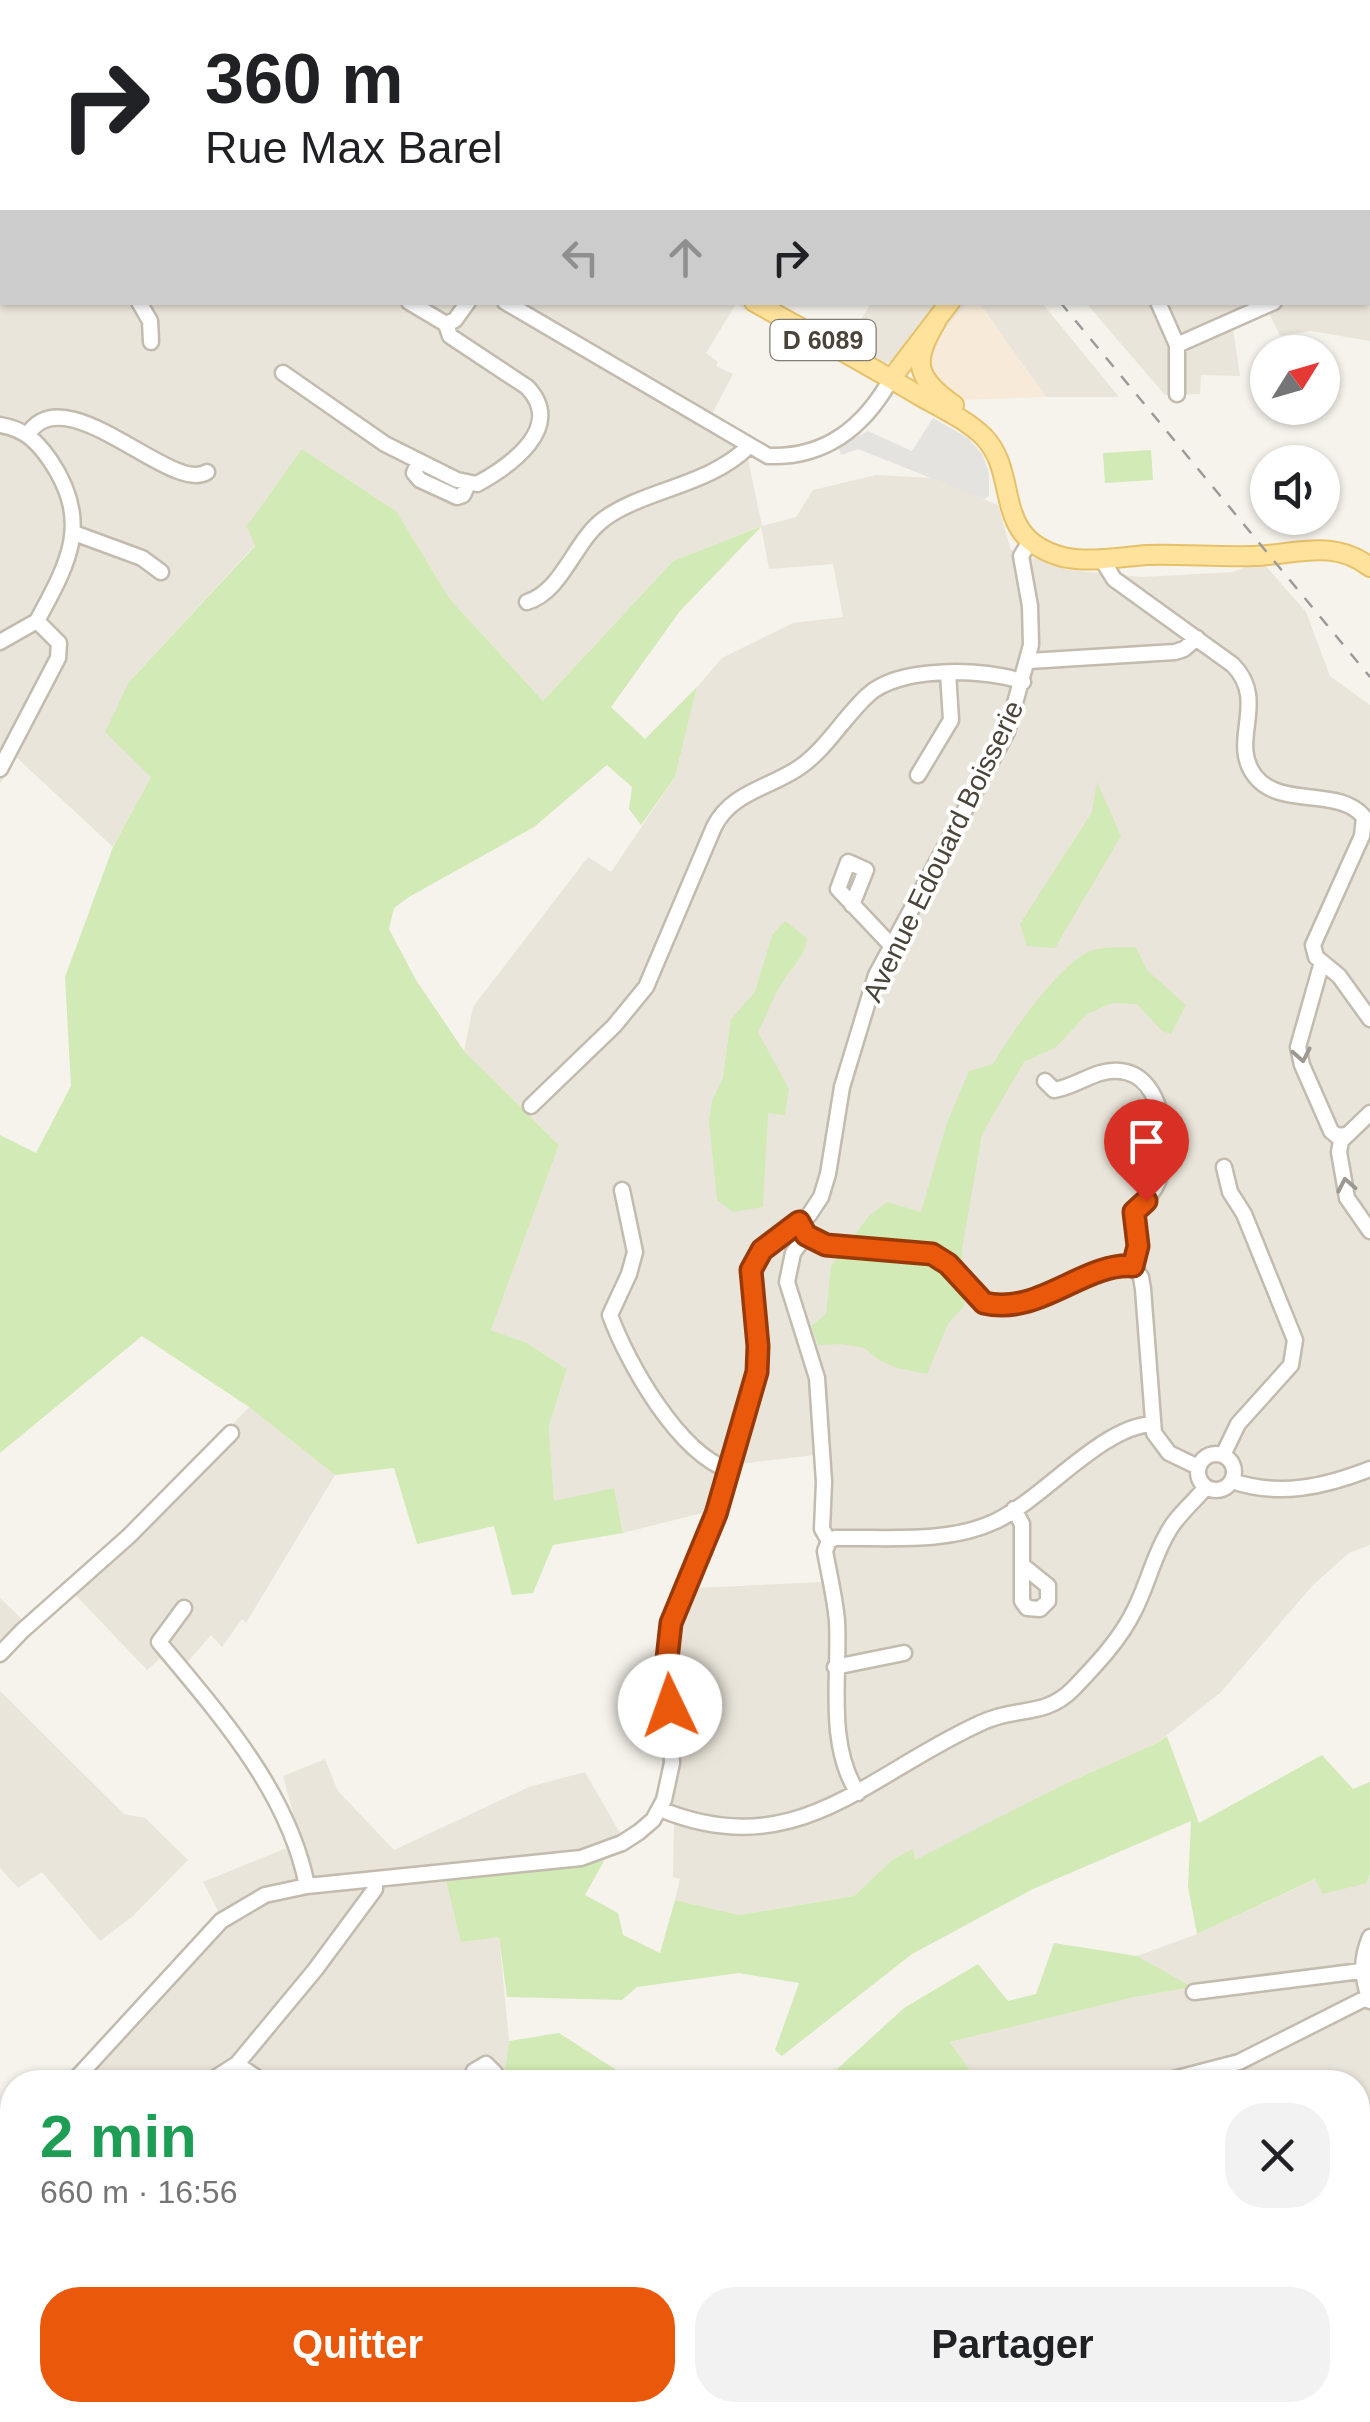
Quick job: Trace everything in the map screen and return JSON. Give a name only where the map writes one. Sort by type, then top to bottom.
[{"type":"main road","name":"D 6089","points":[[759,305],[972,428],[992,448],[1012,516],[1031,540]]},
{"type":"main road","points":[[891,379],[906,378],[918,361],[922,344],[948,305]]},
{"type":"main road","points":[[891,379],[936,322]]},
{"type":"main road","points":[[918,361],[927,382],[958,408],[972,428]]},
{"type":"main road","points":[[1031,540],[1064,557],[1257,556],[1332,549],[1370,566]]},
{"type":"street","points":[[141,305],[150,321],[151,342]]},
{"type":"street","points":[[283,372],[385,444],[419,461],[414,473],[420,480],[456,497],[463,495],[468,484],[483,482],[532,443],[541,414],[527,387],[450,336],[446,324],[414,305]]},
{"type":"street","points":[[446,324],[455,320],[466,305]]},
{"type":"street","points":[[510,305],[768,456],[787,455],[841,438],[861,423],[891,379]]},
{"type":"street","points":[[1159,305],[1177,345],[1177,394]]},
{"type":"street","points":[[1177,345],[1267,305]]},
{"type":"street","points":[[28,434],[46,418],[71,419],[186,476],[207,472]]},
{"type":"street","points":[[0,426],[28,434],[42,449],[66,486],[74,533],[71,552],[38,621],[0,642]]},
{"type":"street","points":[[527,602],[544,595],[584,538],[602,520],[730,462],[749,446]]},
{"type":"street","points":[[74,533],[142,558],[161,572]]},
{"type":"street","name":"Avenue Edouard Boisserie","points":[[660,1809],[672,1763],[667,1659],[671,1623],[716,1514],[757,1372],[751,1270],[762,1250],[803,1229],[816,1205],[824,1188],[842,1087],[876,975],[1006,732],[1029,660],[1032,630],[1021,556],[1031,540]]},
{"type":"street","points":[[1122,557],[1122,576],[1132,592]]},
{"type":"street","points":[[1101,558],[1107,573],[1232,665],[1245,680],[1250,700],[1245,752],[1260,782],[1276,790],[1365,808],[1362,836],[1314,940],[1314,951],[1340,976],[1370,1019]]},
{"type":"street","points":[[0,769],[58,658],[59,643],[38,621]]},
{"type":"street","points":[[1029,660],[1175,652],[1197,638]]},
{"type":"street","points":[[531,1106],[614,1026],[646,987],[714,827],[728,804],[809,760],[866,697],[884,683],[973,672],[1024,682]]},
{"type":"street","points":[[918,775],[951,720],[948,674]]},
{"type":"street","points":[[852,906],[892,945]]},
{"type":"street","points":[[1322,962],[1298,1047],[1331,1130],[1337,1136],[1346,1136]]},
{"type":"street","points":[[1045,1081],[1054,1090],[1060,1090],[1091,1076],[1122,1070],[1143,1080],[1153,1093],[1160,1117],[1160,1177],[1155,1189],[1134,1212],[1138,1246],[1133,1266]]},
{"type":"street","points":[[1370,1113],[1341,1141],[1340,1152],[1347,1198],[1370,1231]]},
{"type":"street","points":[[1223,1455],[1238,1424],[1291,1365],[1295,1340],[1244,1214],[1230,1192],[1224,1167]]},
{"type":"street","points":[[622,1190],[636,1252],[610,1315],[617,1334],[639,1376],[692,1446],[728,1470]]},
{"type":"street","points":[[829,1541],[822,1529],[824,1482],[818,1378],[787,1282],[792,1253],[803,1229],[826,1245],[932,1254],[948,1264],[980,1300],[996,1305],[1022,1303],[1089,1276],[1133,1266]]},
{"type":"street","points":[[1133,1266],[1144,1289],[1145,1424],[1163,1448],[1198,1467]]},
{"type":"street","points":[[1115,1426],[1125,1422],[1145,1424]]},
{"type":"street","points":[[829,1541],[948,1534],[983,1526],[1014,1510],[1126,1428],[1145,1424]]},
{"type":"street","points":[[0,1654],[129,1536],[231,1433]]},
{"type":"street","points":[[1223,1455],[1234,1470],[1232,1482],[1222,1490],[1206,1487],[1198,1476],[1198,1467],[1208,1456],[1223,1455]]},
{"type":"street","points":[[1232,1482],[1279,1491],[1370,1470]]},
{"type":"street","points":[[84,2070],[221,1921],[265,1896],[307,1886],[581,1858],[622,1843],[639,1832],[660,1809],[689,1821],[740,1830],[788,1820],[858,1793],[986,1720],[1048,1708],[1064,1696],[1125,1628],[1166,1535],[1206,1487]]},
{"type":"street","points":[[1014,1510],[1022,1524],[1022,1565]]},
{"type":"street","points":[[829,1541],[825,1551],[836,1617],[838,1730],[850,1778],[858,1793]]},
{"type":"street","points":[[184,1608],[159,1642],[258,1771],[295,1841],[307,1886]]},
{"type":"street","points":[[836,1667],[904,1653]]},
{"type":"street","points":[[228,2070],[237,2064],[344,1931],[375,1890],[375,1879]]},
{"type":"street","points":[[1208,2070],[1239,2062],[1369,1999],[1361,1970],[1370,1937]]},
{"type":"street","points":[[1194,1992],[1361,1970]]},
{"type":"street","points":[[237,2064],[246,2070]]},
{"type":"shaded area","points":[[0,305],[735,305],[706,353],[718,362],[716,366],[733,374],[712,414],[748,459],[762,526],[796,517],[813,490],[876,475],[934,478],[998,505],[1011,550],[1068,570],[1142,577],[1233,572],[1246,563],[1264,564],[1306,612],[1330,676],[1370,705],[1370,1545],[1349,1553],[1313,1585],[1221,1692],[1157,1743],[1067,1783],[915,1861],[913,1850],[892,1860],[854,1896],[739,1915],[675,1900],[680,1879],[673,1877],[674,1825],[649,1809],[662,1778],[665,1749],[657,1640],[676,1589],[821,1582],[815,1455],[740,1464],[730,1506],[623,1533],[614,1488],[554,1502],[549,1426],[567,1369],[527,1343],[491,1330],[559,1145],[464,1051],[473,1007],[588,857],[611,872],[675,777],[697,687],[722,658],[793,623],[843,617],[833,564],[769,569],[761,526],[673,561],[543,701],[449,598],[397,512],[255,545],[129,682],[151,777],[113,847],[16,757],[0,784]]},
{"type":"shaded area","points":[[738,305],[773,305],[764,319]]},
{"type":"shaded area","points":[[870,305],[966,305],[930,346],[886,363],[848,342]]},
{"type":"shaded area","points":[[966,305],[980,305],[1046,397],[962,400],[932,376],[927,360],[930,346]]},
{"type":"shaded area","points":[[980,305],[1044,305],[1119,397],[1046,397]]},
{"type":"shaded area","points":[[1088,305],[1370,305],[1370,341],[1311,331],[1280,335],[1269,313],[1233,328],[1240,376],[1201,375],[1200,394],[1165,395]]},
{"type":"shaded area","points":[[933,418],[968,438],[983,455],[989,474],[989,496],[984,499],[858,449],[841,455],[838,446],[868,431],[912,451]]},
{"type":"shaded area","points":[[249,1407],[335,1475],[246,1623],[242,1619],[222,1647],[211,1635],[178,1673],[164,1655],[147,1670],[67,1586],[126,1535]]},
{"type":"shaded area","points":[[0,1598],[24,1621],[0,1648]]},
{"type":"shaded area","points":[[0,1691],[124,1814],[145,1818],[188,1860],[133,1916],[100,1941],[42,1872],[18,1888],[0,1868]]},
{"type":"shaded area","points":[[325,1759],[338,1791],[394,1850],[529,1787],[585,1772],[620,1833],[604,1861],[446,1880],[499,1936],[509,2041],[505,2070],[71,2070],[218,1911],[203,1882],[301,1842],[283,1776]]},
{"type":"shaded area","points":[[1370,1874],[1370,2070],[970,2070],[950,2042],[1190,1987],[1137,1956],[1197,1934],[1316,1879],[1367,1883]]},
{"type":"green space","points":[[302,449],[397,512],[449,598],[543,701],[673,561],[762,526],[680,611],[611,707],[645,739],[697,687],[675,777],[641,825],[629,809],[632,787],[607,765],[534,827],[394,908],[389,929],[416,980],[464,1051],[559,1145],[491,1330],[527,1343],[567,1369],[549,1426],[554,1501],[614,1488],[623,1533],[553,1545],[533,1593],[512,1595],[494,1526],[417,1544],[394,1468],[335,1475],[249,1407],[142,1336],[0,1453],[0,1135],[36,1153],[71,1086],[65,977],[113,847],[151,777],[105,732],[129,682],[255,546],[247,526]]},
{"type":"green space","points":[[1151,450],[1153,480],[1105,483],[1103,453]]},
{"type":"green space","points":[[1097,782],[1121,836],[1055,948],[1027,946],[1020,924],[1092,812]]},
{"type":"green space","points":[[785,921],[807,938],[806,944],[758,1032],[789,1089],[785,1115],[768,1113],[763,1207],[733,1212],[717,1200],[709,1121],[712,1101],[723,1078],[731,1019],[755,992],[772,935]]},
{"type":"green space","points":[[1136,947],[1147,970],[1186,1005],[1171,1034],[1162,1031],[1137,1004],[1112,1003],[1087,1014],[1056,1047],[1024,1062],[982,1134],[962,1249],[964,1306],[948,1324],[927,1374],[897,1368],[864,1348],[818,1345],[811,1326],[826,1314],[831,1266],[868,1217],[887,1202],[921,1212],[947,1123],[969,1071],[993,1064],[1036,1002],[1077,959],[1095,949]]},
{"type":"green space","points":[[1167,1736],[1199,1823],[1322,1755],[1353,1789],[1370,1782],[1367,1883],[1323,1894],[1315,1879],[1197,1934],[1188,1887],[1191,1821],[1033,1889],[912,1954],[782,2056],[775,2050],[799,1983],[739,1973],[637,1987],[622,2000],[507,1997],[499,1937],[461,1942],[446,1880],[604,1861],[585,1895],[618,1913],[623,1935],[660,1953],[675,1900],[739,1915],[854,1896],[892,1860],[913,1849],[915,1860]]},
{"type":"green space","points":[[1054,1943],[1137,1956],[1192,1987],[950,2042],[970,2070],[836,2070],[904,2008],[978,1964],[1008,2001],[1036,1994]]},
{"type":"green space","points":[[559,2033],[616,2070],[505,2070],[509,2041]]},
{"type":"railway","points":[[1062,305],[1370,677]]},
{"type":"route","points":[[670,1706],[667,1659],[671,1623],[716,1514],[757,1372],[750,1281],[751,1270],[762,1250],[799,1222],[806,1235],[826,1245],[932,1254],[948,1264],[984,1303],[1022,1303],[1089,1276],[1133,1266],[1138,1246],[1134,1212],[1146,1201]]}]
